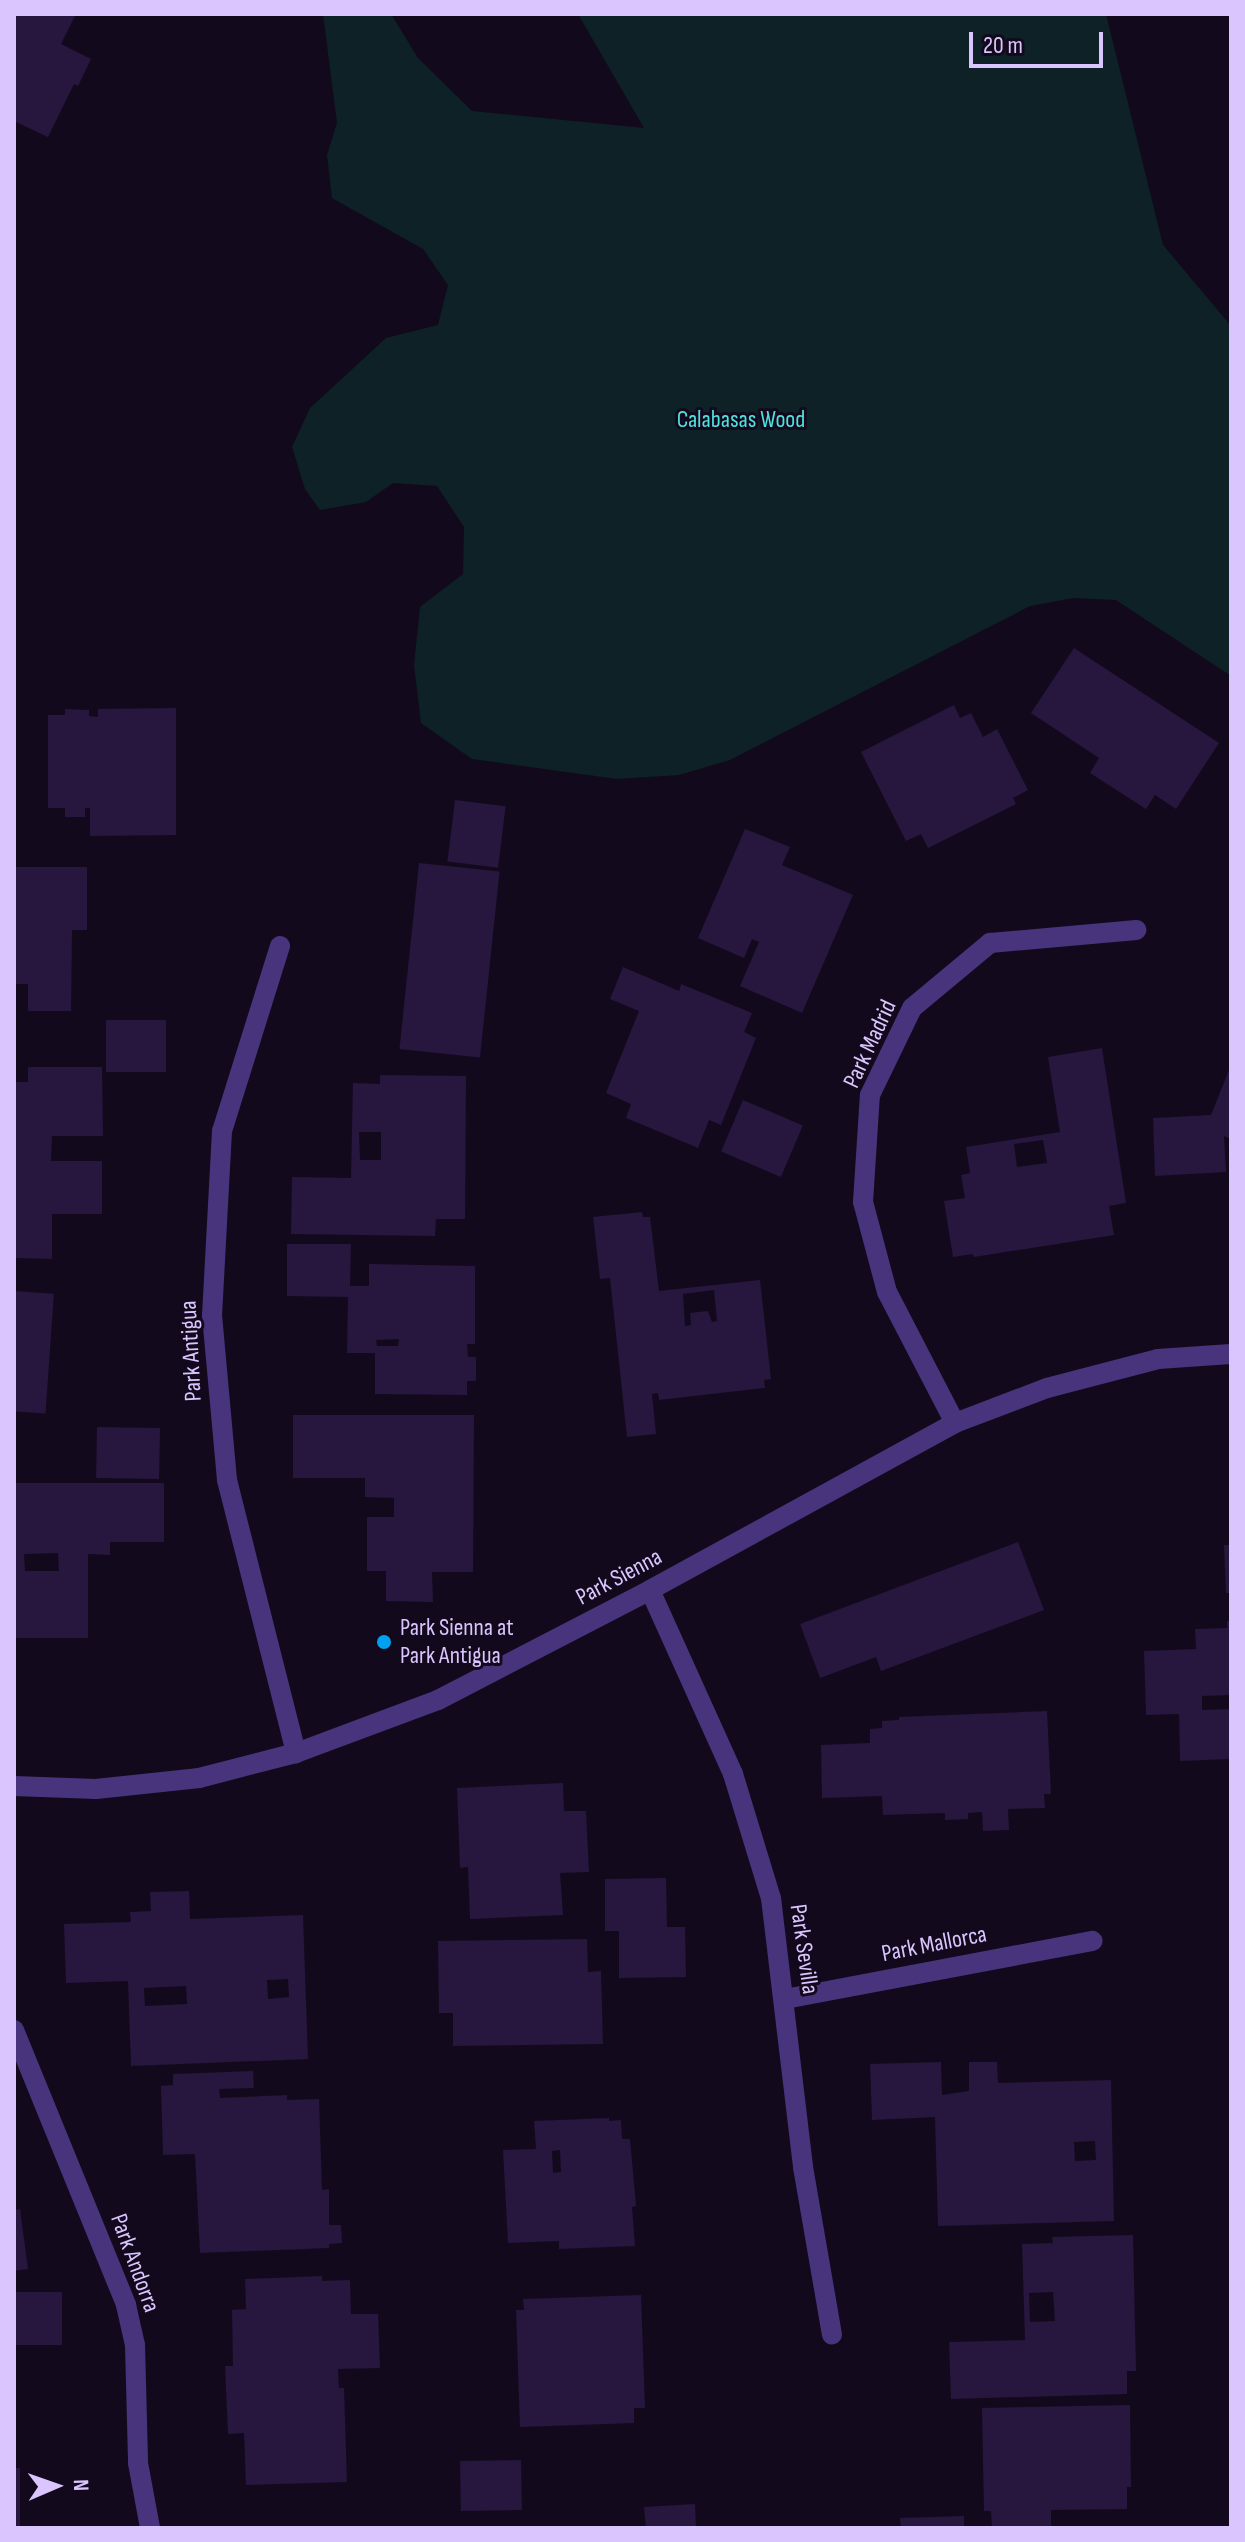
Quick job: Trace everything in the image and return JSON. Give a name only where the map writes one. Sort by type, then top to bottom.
[{"type":"street","name":"Park Madrid","points":[[955,1423],[887,1292],[863,1202],[870,1095],[912,1008],[990,943],[1136,930]]},
{"type":"street","name":"Park Antigua","points":[[280,946],[222,1131],[212,1315],[227,1480],[296,1753]]},
{"type":"street","name":"Park Sienna","points":[[14,1786],[96,1789],[199,1778],[296,1753],[438,1700],[650,1590],[955,1423],[1047,1388],[1158,1359],[1231,1354]]},
{"type":"street","name":"Park Sevilla","points":[[650,1590],[733,1774],[771,1898],[803,2167],[832,2335]]},
{"type":"street","name":"Park Mallorca","points":[[785,1999],[1093,1941]]},
{"type":"street","name":"Park Andorra","points":[[14,2030],[126,2305],[135,2345],[138,2463],[150,2528]]},
{"type":"green space","name":"Calabasas Wood","points":[[323,14],[391,14],[418,58],[472,111],[644,128],[578,14],[1106,14],[1163,245],[1231,326],[1231,676],[1116,600],[1073,598],[1030,606],[730,760],[679,775],[617,779],[472,759],[421,723],[414,665],[420,607],[463,574],[464,527],[437,486],[393,483],[366,502],[320,510],[305,489],[292,447],[310,408],[386,338],[438,325],[448,285],[423,249],[332,198],[327,155],[337,123]]},
{"type":"building","points":[[14,14],[76,14],[61,44],[91,59],[78,86],[74,84],[48,137],[14,121]]},
{"type":"building","points":[[1074,648],[1219,743],[1176,809],[1155,795],[1146,809],[1090,773],[1099,758],[1031,713]]},
{"type":"building","points":[[954,705],[960,718],[971,713],[983,737],[997,729],[1028,790],[1013,798],[1016,804],[928,848],[921,834],[906,841],[861,752]]},
{"type":"building","points":[[176,708],[176,835],[90,836],[90,808],[85,808],[85,817],[65,817],[65,808],[48,808],[48,715],[65,715],[65,709],[89,710],[89,716],[98,717],[98,709]]},
{"type":"building","points":[[455,800],[506,806],[498,868],[447,862]]},
{"type":"building","points":[[745,829],[790,847],[782,865],[853,895],[802,1013],[740,986],[759,942],[752,939],[744,958],[698,938]]},
{"type":"building","points":[[419,863],[500,871],[480,1057],[399,1049]]},
{"type":"building","points":[[14,867],[87,867],[87,930],[72,930],[71,1011],[28,1011],[28,984],[14,984]]},
{"type":"building","points":[[623,967],[679,991],[681,984],[752,1013],[744,1032],[756,1038],[721,1125],[709,1120],[698,1148],[626,1118],[631,1104],[606,1093],[639,1011],[610,999]]},
{"type":"building","points":[[106,1020],[166,1020],[166,1072],[106,1072]]},
{"type":"building","points":[[1102,1048],[1126,1203],[1109,1206],[1114,1235],[974,1257],[973,1254],[953,1257],[944,1201],[965,1198],[961,1175],[970,1173],[966,1147],[1060,1132],[1048,1057]],"holes":[[[1043,1140],[1047,1163],[1017,1167],[1014,1144]]]},
{"type":"building","points":[[1231,1065],[1231,1139],[1224,1136],[1226,1172],[1155,1176],[1153,1118],[1211,1115]]},
{"type":"building","points":[[28,1067],[102,1067],[103,1136],[52,1136],[51,1161],[102,1161],[102,1214],[52,1214],[52,1259],[14,1258],[14,1082],[28,1082]]},
{"type":"building","points":[[380,1075],[466,1076],[465,1219],[436,1219],[435,1236],[291,1234],[292,1177],[351,1178],[353,1083],[380,1084]],"holes":[[[359,1132],[381,1132],[381,1160],[360,1160]]]},
{"type":"building","points":[[743,1100],[803,1125],[781,1177],[721,1152]]},
{"type":"building","points":[[642,1212],[643,1217],[650,1217],[659,1291],[760,1280],[771,1379],[764,1380],[765,1388],[659,1400],[658,1393],[652,1394],[656,1434],[627,1437],[610,1278],[600,1279],[593,1217]],"holes":[[[714,1290],[717,1321],[712,1322],[708,1311],[690,1313],[691,1325],[685,1326],[683,1294]]]},
{"type":"building","points":[[287,1244],[351,1244],[350,1286],[369,1286],[369,1264],[475,1266],[475,1344],[467,1344],[468,1357],[476,1357],[476,1381],[467,1381],[467,1395],[375,1394],[375,1353],[347,1353],[348,1297],[287,1296]],"holes":[[[399,1339],[398,1346],[377,1346],[376,1340]]]},
{"type":"building","points":[[14,1291],[54,1294],[46,1413],[14,1411]]},
{"type":"building","points":[[293,1415],[474,1415],[473,1572],[432,1572],[433,1602],[386,1601],[386,1571],[367,1571],[367,1517],[394,1517],[394,1498],[365,1497],[365,1478],[293,1478]]},
{"type":"building","points":[[97,1427],[160,1428],[159,1479],[96,1478]]},
{"type":"building","points":[[14,1483],[164,1483],[164,1542],[110,1542],[110,1555],[88,1554],[88,1638],[14,1638]],"holes":[[[58,1553],[59,1571],[25,1571],[24,1554]]]},
{"type":"building","points":[[1018,1542],[1044,1610],[881,1671],[876,1657],[820,1678],[800,1624]]},
{"type":"building","points":[[1224,1545],[1231,1545],[1231,1593],[1226,1593]]},
{"type":"building","points":[[1227,1621],[1231,1621],[1231,1695],[1202,1696],[1202,1710],[1231,1709],[1231,1759],[1180,1761],[1179,1714],[1146,1715],[1144,1651],[1196,1649],[1195,1629],[1227,1628]]},
{"type":"building","points":[[1047,1711],[1051,1794],[1044,1794],[1045,1808],[1008,1809],[1009,1830],[983,1831],[982,1812],[968,1813],[968,1819],[945,1820],[945,1813],[883,1815],[882,1796],[822,1798],[821,1745],[870,1743],[870,1729],[882,1728],[882,1721],[899,1720],[899,1717]]},
{"type":"building","points":[[563,1783],[564,1811],[586,1811],[589,1872],[560,1873],[563,1915],[470,1919],[468,1867],[460,1868],[457,1788]]},
{"type":"building","points":[[666,1878],[667,1927],[685,1927],[686,1977],[619,1978],[619,1931],[605,1931],[605,1879]]},
{"type":"building","points":[[189,1891],[190,1919],[303,1915],[308,2059],[131,2066],[128,1981],[66,1983],[64,1924],[131,1922],[130,1912],[151,1911],[150,1892]],"holes":[[[288,1979],[289,1997],[268,1999],[267,1980]],[[186,1986],[187,2004],[145,2006],[144,1988]]]},
{"type":"building","points":[[587,1939],[588,1972],[601,1971],[603,2044],[453,2046],[453,2013],[439,2013],[438,1941]]},
{"type":"building","points":[[941,2062],[942,2095],[969,2091],[969,2062],[997,2062],[998,2083],[1111,2080],[1114,2221],[938,2226],[935,2117],[872,2120],[870,2064]],"holes":[[[1095,2141],[1096,2160],[1075,2161],[1074,2142]]]},
{"type":"building","points":[[253,2071],[254,2088],[219,2089],[220,2098],[287,2095],[287,2100],[319,2099],[322,2190],[329,2189],[329,2225],[341,2225],[342,2243],[329,2244],[329,2248],[200,2253],[195,2154],[163,2155],[161,2086],[173,2085],[173,2074]]},
{"type":"building","points":[[621,2120],[622,2139],[630,2139],[636,2206],[632,2207],[635,2246],[559,2249],[559,2241],[508,2243],[503,2150],[536,2149],[534,2121]],"holes":[[[560,2150],[561,2172],[553,2173],[552,2151]]]},
{"type":"building","points":[[20,2209],[28,2269],[14,2271],[14,2210]]},
{"type":"building","points":[[1133,2235],[1136,2371],[1127,2371],[1127,2394],[951,2399],[949,2342],[1025,2340],[1022,2244],[1053,2243],[1052,2237]],"holes":[[[1053,2292],[1055,2321],[1030,2322],[1029,2293]]]},
{"type":"building","points":[[322,2276],[322,2281],[350,2280],[351,2314],[378,2314],[380,2368],[338,2369],[339,2388],[344,2388],[347,2482],[246,2485],[244,2433],[228,2434],[225,2366],[233,2366],[232,2310],[246,2309],[245,2279]]},
{"type":"building","points":[[14,2292],[62,2292],[62,2345],[14,2345]]},
{"type":"building","points":[[641,2295],[645,2408],[634,2408],[634,2423],[520,2427],[516,2310],[524,2310],[523,2299]]},
{"type":"building","points":[[1130,2405],[1131,2487],[1127,2487],[1127,2509],[1051,2510],[1051,2528],[992,2528],[991,2511],[984,2511],[982,2408]]},
{"type":"building","points":[[521,2460],[522,2510],[461,2511],[460,2461]]},
{"type":"building","points":[[14,2468],[20,2468],[20,2528],[14,2528]]},
{"type":"building","points":[[695,2504],[696,2528],[646,2528],[644,2507]]},
{"type":"building","points":[[964,2516],[964,2528],[901,2528],[900,2518]]},
{"type":"place","name":"Park Sienna at Park Antigua","points":[[384,1642]]}]
